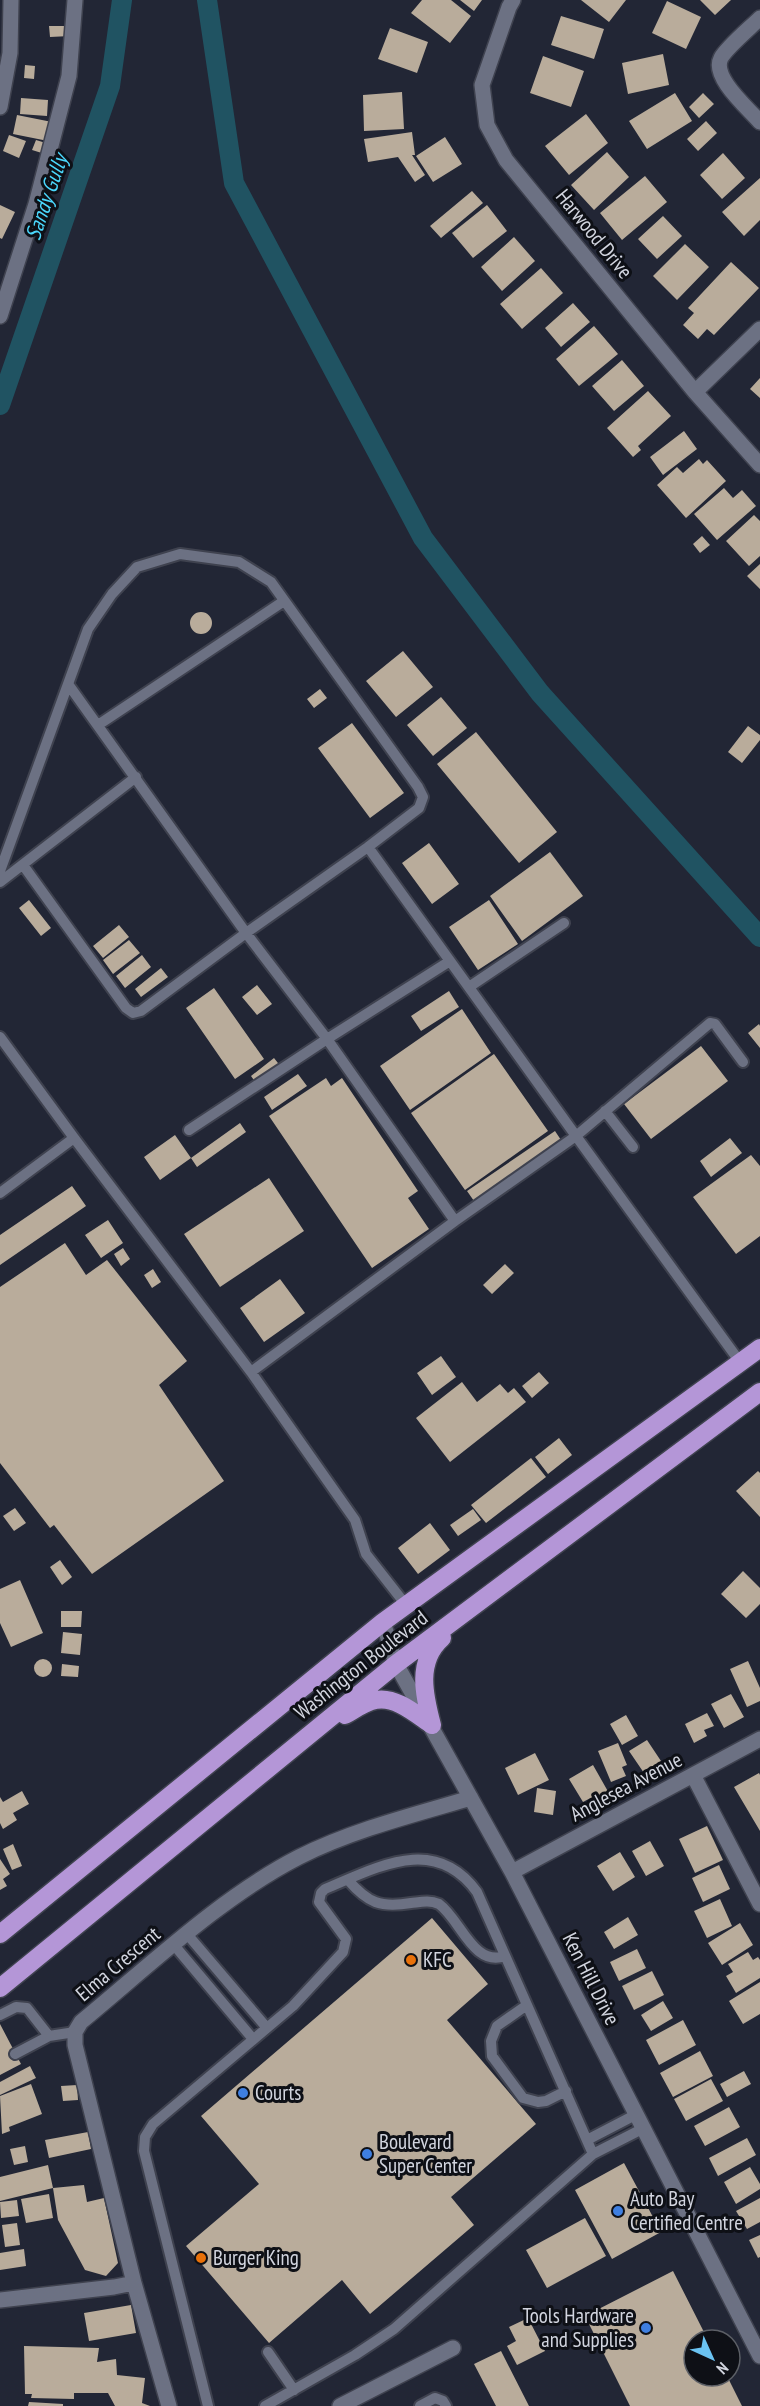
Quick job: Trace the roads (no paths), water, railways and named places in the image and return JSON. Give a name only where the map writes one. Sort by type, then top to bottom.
[{"type":"highway","name":"Washington Boulevard","points":[[0,1934],[383,1622],[760,1348]]},
{"type":"highway","name":"Washington Boulevard","points":[[0,1988],[396,1664],[760,1392]]},
{"type":"highway","points":[[432,1725],[424,1685],[424,1665],[430,1652],[440,1640],[465,1621],[484,1599]]},
{"type":"highway","points":[[314,1730],[376,1700],[389,1701],[407,1708],[432,1725]]},
{"type":"street","points":[[0,107],[10,53],[11,0]]},
{"type":"street","points":[[0,316],[36,204],[69,76],[75,0]]},
{"type":"street","name":"Harwood Drive","points":[[513,0],[482,85],[488,126],[506,160],[696,392],[760,465]]},
{"type":"street","points":[[760,18],[721,57],[719,66],[722,80],[760,122]]},
{"type":"street","points":[[696,392],[760,329]]},
{"type":"street","name":"Ken Hill Drive","points":[[383,1622],[396,1664],[512,1872],[760,2355]]},
{"type":"street","name":"Anglesea Avenue","points":[[512,1872],[760,1739]]},
{"type":"street","points":[[693,1775],[760,1904]]},
{"type":"street","name":"Elma Crescent","points":[[169,2406],[134,2283],[75,2044],[75,2032],[81,2022],[187,1934],[241,1892],[298,1857],[363,1829],[471,1798]]},
{"type":"street","points":[[0,2300],[134,2283]]},
{"type":"street","points":[[339,2406],[453,2348]]},
{"type":"lane","points":[[0,871],[88,629],[112,594],[137,567],[180,554],[239,562],[271,582],[423,797],[419,808],[368,847],[141,1011],[133,1013],[126,1008],[22,866]]},
{"type":"lane","points":[[98,725],[284,601]]},
{"type":"lane","points":[[68,684],[246,933],[327,1039],[455,1221]]},
{"type":"lane","points":[[0,882],[136,777]]},
{"type":"lane","points":[[368,847],[740,1362]]},
{"type":"lane","points":[[469,987],[564,923]]},
{"type":"lane","points":[[189,1130],[450,961]]},
{"type":"lane","points":[[251,1372],[455,1221],[576,1136],[710,1023],[715,1024],[743,1062]]},
{"type":"lane","points":[[0,1037],[251,1372],[355,1520],[366,1554],[406,1605]]},
{"type":"lane","points":[[605,1111],[633,1147]]},
{"type":"lane","points":[[0,1193],[74,1138]]},
{"type":"lane","points":[[208,2406],[144,2144],[148,2130],[153,2124],[293,2006],[345,1949],[345,1936],[320,1905],[319,1899],[325,1889],[382,1865],[401,1860],[421,1859],[440,1862],[461,1874],[477,1892],[593,2154]]},
{"type":"lane","points":[[348,1880],[359,1893],[376,1903],[395,1905],[429,1901],[439,1904],[481,1953],[495,1959],[506,1956]]},
{"type":"lane","points":[[187,1934],[267,2028]]},
{"type":"lane","points":[[174,1946],[253,2039]]},
{"type":"lane","points":[[527,2005],[497,2026],[491,2041],[492,2056],[523,2098],[538,2102],[546,2101],[566,2091]]},
{"type":"lane","points":[[0,2015],[16,2007],[27,2008],[49,2036]]},
{"type":"lane","points":[[15,2054],[49,2036],[75,2032]]},
{"type":"lane","points":[[587,2140],[640,2121]]},
{"type":"lane","points":[[265,2406],[355,2355],[394,2329],[593,2154],[640,2121]]},
{"type":"lane","points":[[268,2352],[294,2390]]},
{"type":"lane","points":[[420,2406],[435,2398],[443,2401],[446,2406]]},
{"type":"waterway","name":"Sandy Gully","points":[[0,405],[110,86],[122,0]]},
{"type":"waterway","points":[[207,0],[234,183],[423,538],[540,693],[760,937]]},
{"type":"place","name":"KFC","points":[[411,1960]]},
{"type":"place","name":"Courts","points":[[243,2093]]},
{"type":"place","name":"Boulevard Super Center","points":[[367,2154]]},
{"type":"place","name":"Auto Bay Certified Centre","points":[[618,2211]]},
{"type":"place","name":"Burger King","points":[[201,2258]]},
{"type":"place","name":"Tools Hardware and Supplies","points":[[646,2328]]}]
